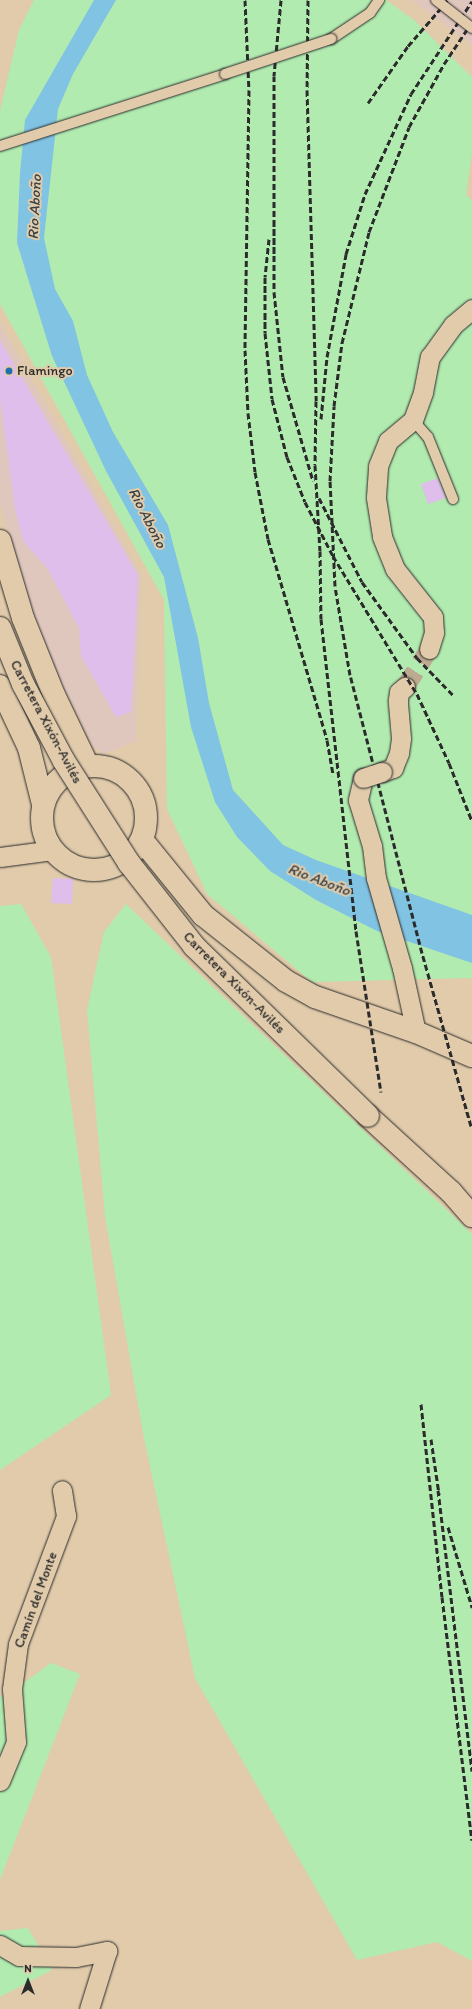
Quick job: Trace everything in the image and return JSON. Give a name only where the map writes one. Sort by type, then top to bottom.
[{"type":"main road","points":[[0,540],[23,618],[54,695],[88,766]]},
{"type":"main road","name":"Carretera Xixón-Avilés","points":[[0,628],[23,684],[64,761],[129,863],[194,946],[368,1116],[450,1192],[472,1216]]},
{"type":"main road","points":[[0,686],[29,748],[43,804],[42,820],[45,836],[52,850],[66,862],[82,868],[100,870],[117,864],[132,854],[142,840],[146,818],[142,797],[129,779],[110,768],[88,766],[73,769],[60,778],[50,790],[43,804]]},
{"type":"main road","points":[[142,840],[203,915],[286,982],[315,997],[416,1032],[472,1056]]},
{"type":"street","points":[[430,649],[434,633],[433,617],[395,569],[382,536],[376,497],[378,466],[388,441],[413,420],[423,392],[430,358],[453,325],[472,309]]},
{"type":"street","points":[[405,687],[399,692],[398,700],[401,738],[399,753],[393,768],[363,778],[358,800],[372,846],[376,878],[393,942],[402,968],[416,1032]]},
{"type":"street","points":[[0,857],[52,850]]},
{"type":"street","name":"Camín del Monte","points":[[0,1781],[16,1742],[12,1689],[18,1644],[66,1516],[62,1490]]},
{"type":"street","points":[[0,1945],[19,1956],[76,1957],[108,1951],[89,2009]]},
{"type":"lane","points":[[4,144],[331,39],[370,14],[380,0]]},
{"type":"lane","points":[[436,0],[472,28]]},
{"type":"lane","points":[[413,420],[428,437],[453,499]]},
{"type":"shaded area","points":[[412,0],[472,0],[472,45],[433,16]]},
{"type":"shaded area","points":[[0,323],[141,575],[136,741],[104,754],[93,747],[39,637],[0,504]]},
{"type":"green space","points":[[34,0],[386,0],[414,20],[472,77],[472,152],[466,195],[472,200],[472,978],[312,982],[207,894],[167,809],[164,600],[0,304],[0,111],[19,30]]},
{"type":"green space","points":[[21,904],[51,957],[111,1395],[0,1470],[0,906]]},
{"type":"green space","points":[[126,904],[472,1234],[472,1961],[437,1942],[357,1960],[195,1678],[143,1433],[105,1216],[87,1010],[104,932]]},
{"type":"green space","points":[[51,1663],[80,1674],[0,1880],[0,1695],[4,1697]]},
{"type":"green space","points":[[28,1928],[52,1970],[0,1997],[0,1931]]},
{"type":"water","name":"Rio Aboño","points":[[94,0],[116,0],[73,74],[58,109],[44,238],[55,289],[73,321],[87,375],[113,432],[168,525],[198,638],[209,703],[233,790],[283,845],[316,860],[472,915],[472,963],[377,931],[316,900],[270,871],[237,837],[215,802],[191,727],[164,577],[106,471],[52,356],[17,243],[20,173],[25,120]]},
{"type":"building","points":[[0,340],[138,575],[131,712],[116,717],[81,656],[79,628],[47,568],[23,541],[15,509],[0,399]]},
{"type":"building","points":[[438,478],[446,498],[428,504],[421,484]]},
{"type":"building","points":[[53,878],[73,879],[72,904],[51,903]]},
{"type":"tunnel","points":[[405,687],[429,649]]},
{"type":"railway","points":[[245,0],[249,90],[245,350],[248,413],[255,472],[268,539],[327,740],[333,775]]},
{"type":"railway","points":[[281,0],[274,76],[274,292],[283,377],[313,481]]},
{"type":"railway","points":[[308,0],[307,90],[316,401],[315,465],[320,551],[321,619],[356,931],[381,1092]]},
{"type":"railway","points":[[368,103],[408,46],[448,0]]},
{"type":"railway","points":[[321,419],[327,357],[346,254],[365,194],[411,94],[472,1]]},
{"type":"railway","points":[[471,1126],[422,953],[350,675],[335,586],[330,481],[334,406],[342,343],[369,232],[409,127],[444,64],[472,22]]},
{"type":"railway","points":[[269,239],[265,277],[265,333],[272,399],[287,457],[305,502],[333,556],[417,694],[449,763],[472,821]]},
{"type":"railway","points":[[319,498],[362,582],[417,658],[453,695]]},
{"type":"railway","points":[[421,1404],[442,1597],[472,1840]]},
{"type":"railway","points":[[431,1439],[439,1494]]},
{"type":"railway","points":[[438,1490],[472,1771]]},
{"type":"railway","points":[[448,1527],[472,1607]]},
{"type":"place","name":"Flamingo","points":[[9,371]]}]
